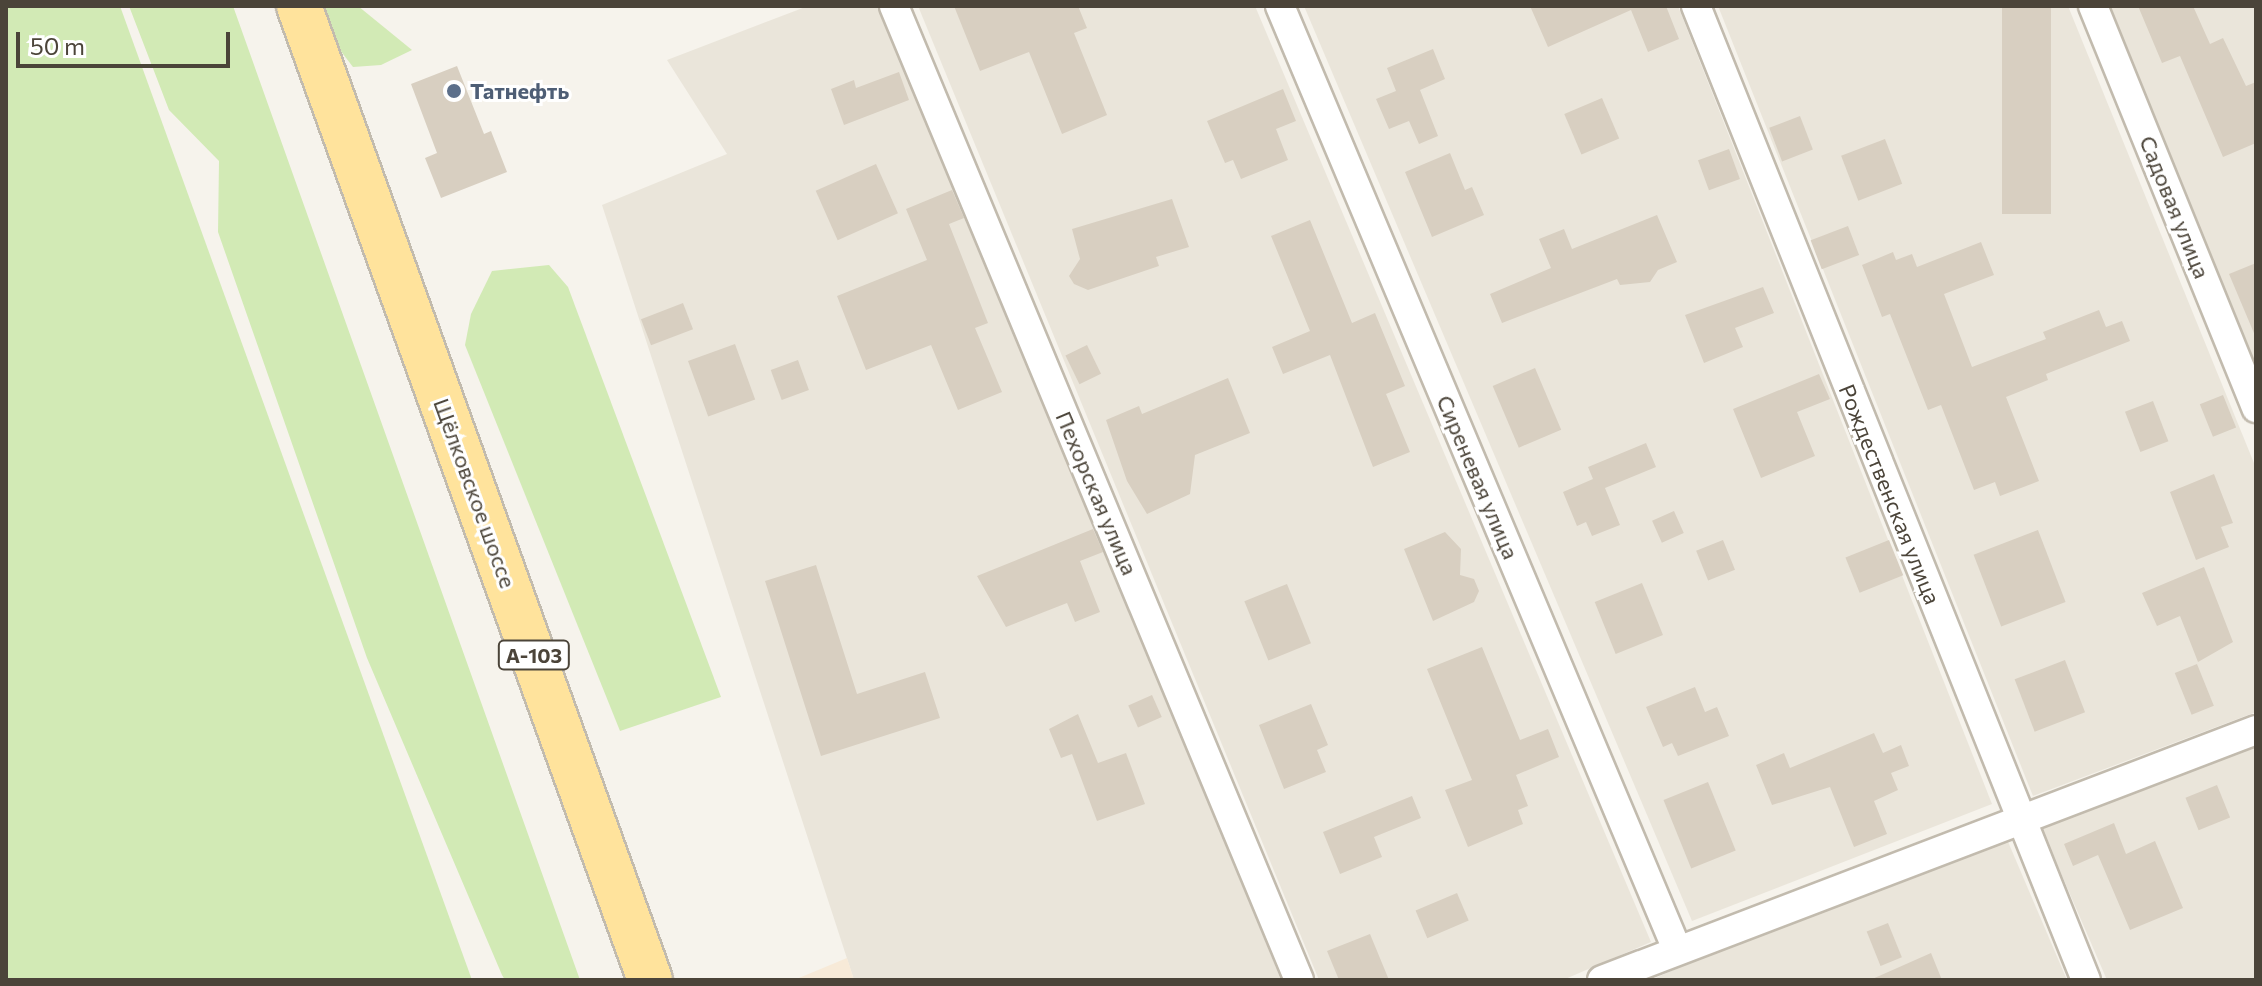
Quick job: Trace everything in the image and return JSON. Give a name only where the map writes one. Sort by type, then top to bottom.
[{"type":"main road","name":"Щёлковское шоссе","points":[[299,6],[650,980]]},
{"type":"street","name":"Пехорская улица","points":[[894,6],[1299,980]]},
{"type":"street","name":"Сиреневая улица","points":[[1280,6],[1676,947]]},
{"type":"street","name":"Рождественская улица","points":[[1696,6],[2019,820],[2086,980]]},
{"type":"street","name":"Садовая улица","points":[[2093,6],[2256,408]]},
{"type":"street","points":[[1602,980],[1676,947],[2256,730]]},
{"type":"shaded area","points":[[808,6],[888,6],[1281,980],[854,980],[602,205],[727,154],[667,60]]},
{"type":"shaded area","points":[[918,6],[1255,6],[1651,942],[1563,980],[1319,980]]},
{"type":"shaded area","points":[[1304,6],[1678,6],[1992,804],[1692,921]]},
{"type":"shaded area","points":[[1718,6],[2068,6],[2256,468],[2256,712],[2033,796]]},
{"type":"shaded area","points":[[2110,6],[2256,6],[2256,372]]},
{"type":"shaded area","points":[[2256,745],[2256,980],[2107,980],[2041,827]]},
{"type":"shaded area","points":[[2006,837],[2067,980],[1651,980],[1678,968]]},
{"type":"shaded area","points":[[847,958],[854,980],[794,980]]},
{"type":"green space","points":[[6,6],[120,6],[472,980],[6,980]]},
{"type":"green space","points":[[129,6],[233,6],[580,980],[505,980],[502,975],[367,658],[218,232],[219,161],[169,110]]},
{"type":"green space","points":[[320,6],[358,6],[412,50],[381,65],[353,67],[330,37]]},
{"type":"green space","points":[[549,265],[568,287],[721,697],[620,731],[465,345],[471,314],[492,271]]},
{"type":"building","points":[[954,6],[1078,6],[1087,28],[1074,33],[1107,115],[1062,134],[1029,52],[980,71]]},
{"type":"building","points":[[1530,6],[1666,6],[1679,39],[1648,52],[1631,10],[1548,47]]},
{"type":"building","points":[[2002,6],[2051,6],[2051,214],[2002,214]]},
{"type":"building","points":[[2138,6],[2193,6],[2210,44],[2223,38],[2246,86],[2256,82],[2256,143],[2223,157],[2180,56],[2162,63]]},
{"type":"building","points":[[1433,49],[1445,79],[1420,90],[1438,136],[1419,144],[1409,121],[1389,129],[1376,99],[1396,91],[1387,68]]},
{"type":"building","points":[[457,66],[484,134],[491,131],[507,172],[441,198],[425,158],[437,153],[411,84]]},
{"type":"building","points":[[899,72],[909,100],[844,125],[831,89],[854,80],[856,88]]},
{"type":"building","points":[[1283,89],[1296,121],[1276,129],[1288,160],[1241,179],[1233,160],[1225,163],[1207,121]]},
{"type":"building","points":[[1602,98],[1619,139],[1581,155],[1564,114]]},
{"type":"building","points":[[1800,116],[1813,150],[1782,161],[1769,128]]},
{"type":"building","points":[[1885,139],[1902,184],[1858,201],[1841,156]]},
{"type":"building","points":[[1729,149],[1740,179],[1709,190],[1698,160]]},
{"type":"building","points":[[1450,153],[1465,190],[1472,187],[1484,215],[1432,237],[1405,172]]},
{"type":"building","points":[[876,164],[898,213],[838,240],[816,191]]},
{"type":"building","points":[[952,190],[964,218],[949,224],[988,323],[975,328],[1002,392],[958,410],[931,345],[866,370],[837,296],[927,260],[906,209]]},
{"type":"building","points":[[1172,199],[1189,247],[1156,257],[1159,266],[1088,290],[1074,284],[1069,276],[1080,259],[1072,229]]},
{"type":"building","points":[[1657,215],[1677,262],[1658,270],[1650,282],[1620,285],[1617,279],[1502,323],[1490,294],[1551,268],[1539,239],[1564,229],[1572,249]]},
{"type":"building","points":[[1310,220],[1352,323],[1375,313],[1405,386],[1386,394],[1410,452],[1373,467],[1330,355],[1283,374],[1272,347],[1310,331],[1271,236]]},
{"type":"building","points":[[1848,226],[1859,255],[1822,269],[1811,240]]},
{"type":"building","points":[[1981,242],[1994,275],[1944,294],[1972,367],[2046,339],[2043,332],[2099,310],[2106,327],[2122,321],[2130,341],[2046,374],[2048,380],[2006,397],[2039,481],[2000,496],[1995,482],[1974,490],[1941,405],[1928,410],[1890,314],[1882,317],[1862,265],[1893,252],[1896,260],[1912,254],[1917,267]]},
{"type":"building","points":[[2256,263],[2256,338],[2229,274]]},
{"type":"building","points":[[1763,287],[1774,313],[1735,328],[1743,347],[1704,363],[1685,315]]},
{"type":"building","points":[[683,303],[693,329],[651,345],[641,319]]},
{"type":"building","points":[[735,344],[755,399],[708,417],[688,361]]},
{"type":"building","points":[[1087,345],[1101,374],[1079,384],[1065,356]]},
{"type":"building","points":[[798,360],[809,390],[782,400],[771,370]]},
{"type":"building","points":[[1535,368],[1561,430],[1519,448],[1493,386]]},
{"type":"building","points":[[1819,374],[1830,399],[1797,412],[1815,456],[1761,478],[1733,409]]},
{"type":"building","points":[[1228,378],[1250,433],[1195,455],[1190,494],[1147,514],[1127,481],[1106,420],[1139,406],[1142,414]]},
{"type":"building","points":[[2223,395],[2236,427],[2213,437],[2200,404]]},
{"type":"building","points":[[2153,401],[2168,441],[2140,452],[2125,412]]},
{"type":"building","points":[[1646,443],[1656,467],[1605,488],[1620,525],[1592,536],[1586,522],[1577,526],[1563,492],[1593,479],[1588,467]]},
{"type":"building","points":[[2214,474],[2233,523],[2221,527],[2229,547],[2196,560],[2170,492]]},
{"type":"building","points":[[1674,511],[1684,533],[1662,543],[1652,521]]},
{"type":"building","points":[[1093,529],[1103,552],[1080,561],[1100,612],[1075,622],[1067,603],[1006,627],[977,576]]},
{"type":"building","points":[[2038,530],[2066,602],[2001,627],[1974,555]]},
{"type":"building","points":[[1445,532],[1461,549],[1460,575],[1474,579],[1479,591],[1474,602],[1433,621],[1404,549]]},
{"type":"building","points":[[1723,540],[1735,570],[1708,581],[1696,551]]},
{"type":"building","points":[[1889,540],[1903,575],[1860,593],[1845,558]]},
{"type":"building","points":[[816,565],[857,694],[925,672],[940,718],[821,756],[765,581]]},
{"type":"building","points":[[2204,567],[2233,642],[2198,662],[2180,616],[2157,626],[2142,593]]},
{"type":"building","points":[[1642,583],[1663,635],[1616,654],[1595,602]]},
{"type":"building","points":[[1287,584],[1311,643],[1268,661],[1244,601]]},
{"type":"building","points":[[1482,647],[1520,740],[1548,729],[1559,757],[1516,775],[1528,806],[1518,810],[1523,824],[1468,847],[1445,790],[1472,780],[1427,669]]},
{"type":"building","points":[[2065,660],[2085,712],[2035,732],[2015,679]]},
{"type":"building","points":[[2197,664],[2214,706],[2192,715],[2175,673]]},
{"type":"building","points":[[1695,687],[1705,712],[1717,707],[1729,736],[1678,756],[1672,743],[1663,747],[1646,707]]},
{"type":"building","points":[[1152,695],[1162,717],[1138,728],[1128,706]]},
{"type":"building","points":[[1311,704],[1328,745],[1317,750],[1326,772],[1284,789],[1259,725]]},
{"type":"building","points":[[1078,714],[1098,763],[1126,753],[1145,804],[1097,821],[1072,754],[1061,758],[1049,729]]},
{"type":"building","points":[[1874,733],[1883,753],[1901,745],[1909,766],[1891,773],[1898,790],[1874,801],[1887,834],[1854,847],[1830,787],[1772,805],[1756,765],[1784,753],[1790,768]]},
{"type":"building","points":[[1708,782],[1736,851],[1691,869],[1663,800]]},
{"type":"building","points":[[2217,785],[2230,817],[2199,830],[2185,798]]},
{"type":"building","points":[[1412,796],[1421,818],[1374,837],[1382,857],[1340,874],[1323,832]]},
{"type":"building","points":[[2114,823],[2126,854],[2155,841],[2183,908],[2130,930],[2098,855],[2073,866],[2064,844]]},
{"type":"building","points":[[1457,893],[1469,921],[1427,938],[1416,911]]},
{"type":"building","points":[[1888,923],[1902,957],[1881,966],[1867,932]]},
{"type":"building","points":[[1370,934],[1389,980],[1339,980],[1327,951]]},
{"type":"building","points":[[1931,953],[1942,980],[1870,980]]},
{"type":"place","name":"Татнефть","points":[[454,91]]}]
